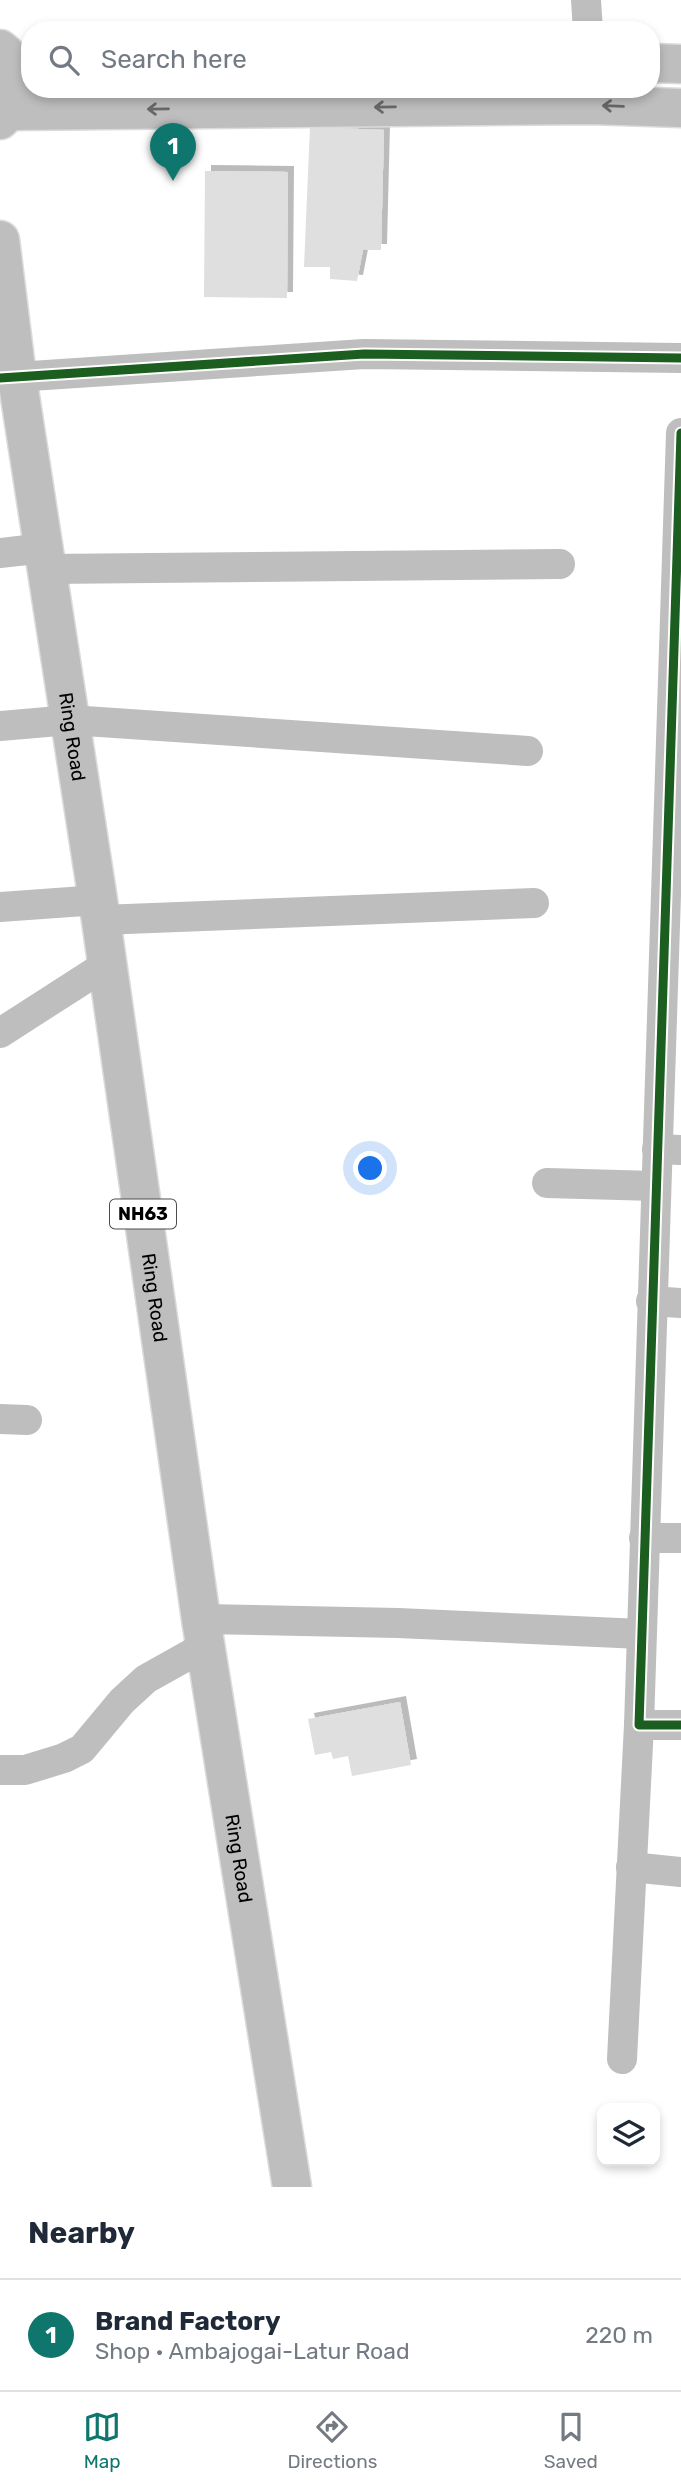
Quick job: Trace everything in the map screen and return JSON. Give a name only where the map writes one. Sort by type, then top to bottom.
[{"type":"main road","points":[[5,116],[18,96],[19,80],[11,51]]},
{"type":"main road","points":[[660,64],[681,64]]},
{"type":"main road","points":[[5,116],[591,105],[681,108]]},
{"type":"main road","name":"Ring Road","points":[[0,240],[9,378],[46,559],[100,910],[203,1632],[292,2187]]},
{"type":"street","points":[[586,0],[587,21]]},
{"type":"street","points":[[9,378],[364,354],[681,358]]},
{"type":"street","points":[[622,2059],[639,1725],[655,1186],[669,1150],[681,433]]},
{"type":"street","points":[[0,553],[46,559],[560,564]]},
{"type":"street","points":[[0,726],[71,720],[528,751]]},
{"type":"street","points":[[0,907],[100,910],[534,903]]},
{"type":"street","points":[[0,1033],[106,965]]},
{"type":"street","points":[[547,1183],[655,1186]]},
{"type":"street","points":[[652,1301],[681,1303]]},
{"type":"street","points":[[644,1538],[681,1538]]},
{"type":"street","points":[[0,1770],[25,1770],[64,1758],[82,1749],[122,1701],[203,1632],[398,1623],[641,1634]]},
{"type":"street","points":[[639,1725],[681,1725]]},
{"type":"street","points":[[631,1867],[681,1872]]},
{"type":"building","points":[[310,127],[384,130],[381,250],[363,250],[357,281],[330,279],[330,267],[304,267]]},
{"type":"building","points":[[205,171],[288,172],[287,298],[204,297]]},
{"type":"building","points":[[400,1702],[411,1765],[352,1776],[348,1756],[333,1759],[331,1752],[315,1755],[308,1719]]},
{"type":"cycle path","points":[[0,378],[364,354],[681,358]]},
{"type":"cycle path","points":[[681,433],[639,1725],[681,1725]]},
{"type":"place","name":"Brand Factory","points":[[173,181]]}]
